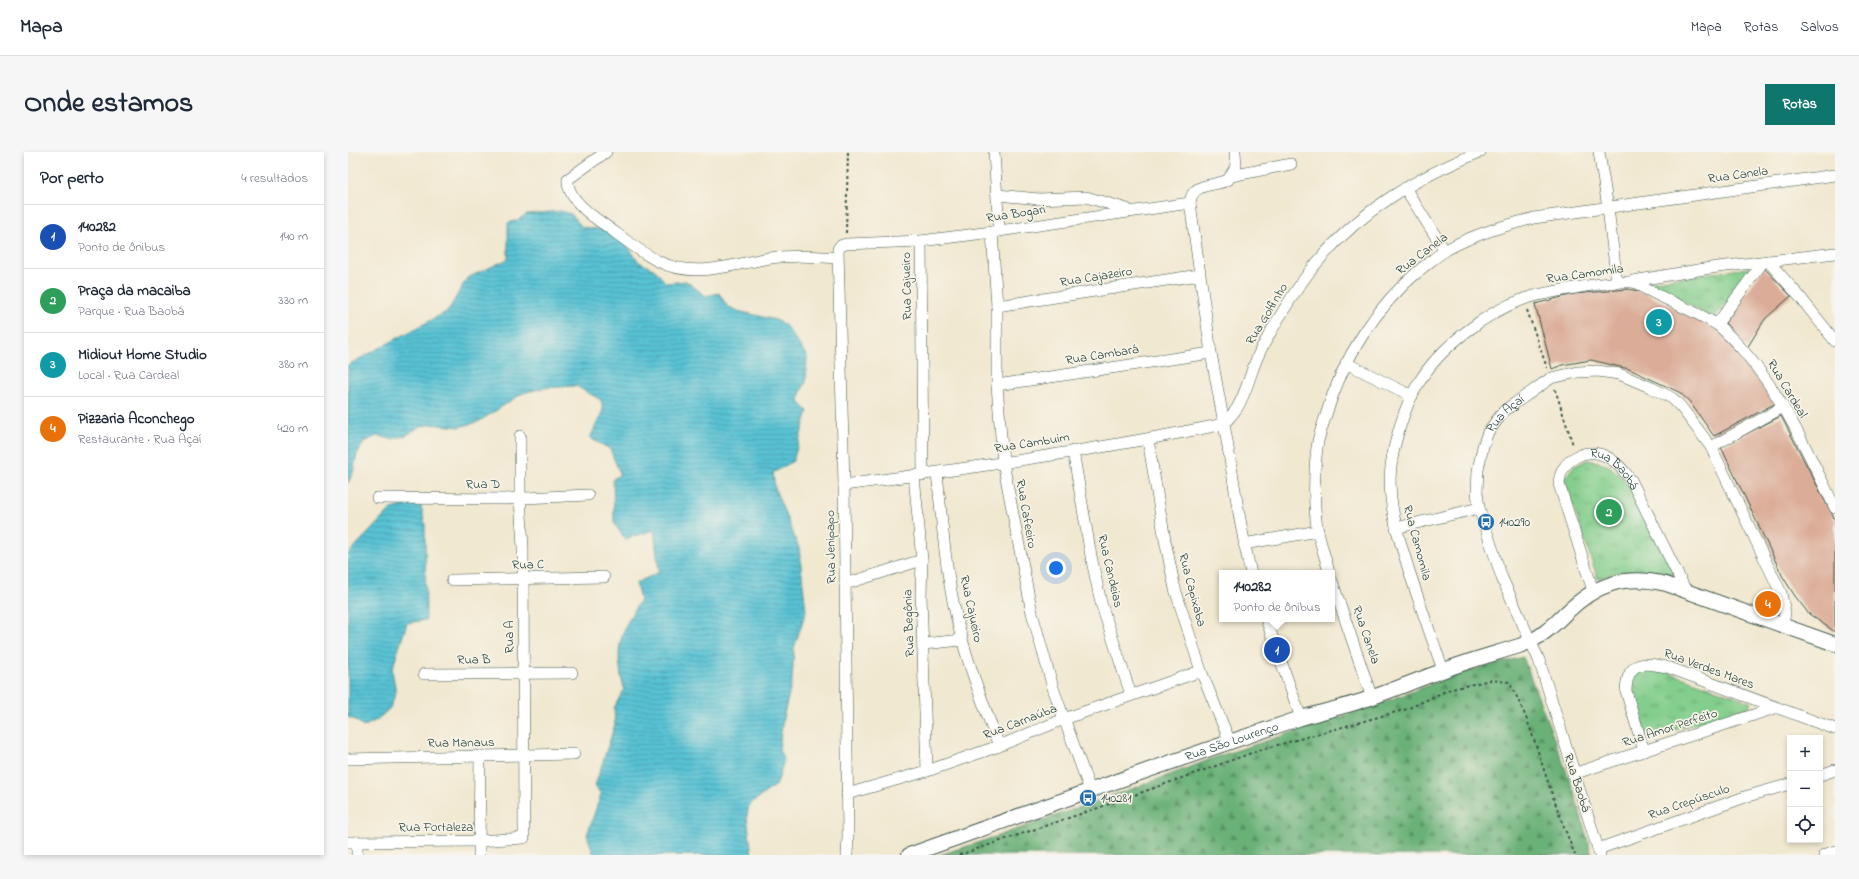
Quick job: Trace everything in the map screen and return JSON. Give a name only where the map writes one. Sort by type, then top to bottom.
[{"type":"street","points":[[606,152],[568,179],[569,189],[586,211],[659,262],[676,268],[693,271],[771,258],[806,256],[837,258],[837,253],[840,246],[846,244]]},
{"type":"street","name":"Rua Cafeeiro","points":[[994,152],[998,195],[996,231],[997,385],[1003,462],[1032,613],[1053,688],[1090,790]]},
{"type":"street","points":[[1235,152],[1234,171],[1224,182],[1197,189],[1190,196],[1190,203],[1211,353],[1244,544],[1250,570]]},
{"type":"street","name":"Rua Golfinho","points":[[1224,424],[1237,407],[1263,346],[1292,298],[1314,266],[1344,233],[1382,203],[1405,188],[1442,168],[1480,152]]},
{"type":"street","points":[[1599,152],[1608,208],[1616,283]]},
{"type":"street","points":[[1234,171],[1291,164]]},
{"type":"street","name":"Rua Canela","points":[[1329,570],[1318,531],[1315,480],[1318,442],[1332,396],[1346,363],[1368,326],[1393,295],[1407,281],[1445,251],[1472,236],[1504,226],[1554,215],[1835,175]]},
{"type":"street","points":[[1405,188],[1445,251]]},
{"type":"street","points":[[998,195],[1045,200],[1086,197],[1130,210]]},
{"type":"street","name":"Rua Bogari","points":[[846,244],[921,240],[996,231],[1130,210],[1190,203]]},
{"type":"street","name":"Rua Cajueiro","points":[[919,475],[921,240]]},
{"type":"street","name":"Rua Camomila","points":[[1443,670],[1417,596],[1396,528],[1390,466],[1403,417],[1419,382],[1434,362],[1463,334],[1500,309],[1523,299],[1593,285],[1633,281],[1710,268],[1835,252]]},
{"type":"street","name":"Rua Jenipapo","points":[[837,258],[844,485],[847,855]]},
{"type":"street","points":[[1716,324],[1765,262],[1800,297],[1835,342]]},
{"type":"street","name":"Rua Cajazeiro","points":[[997,306],[1200,275]]},
{"type":"street","name":"Rua Camomila","points":[[1633,281],[1666,299]]},
{"type":"street","name":"Rua Cardeal","points":[[1666,299],[1716,324],[1731,337],[1756,365],[1783,407],[1835,508]]},
{"type":"street","name":"Rua Cambará","points":[[997,385],[1211,353]]},
{"type":"street","points":[[1346,363],[1412,396]]},
{"type":"street","name":"Rua Açaí","points":[[1531,642],[1502,578],[1479,508],[1477,492],[1478,470],[1483,446],[1488,432],[1504,411],[1551,378],[1578,372],[1598,371],[1619,374],[1635,379],[1672,398],[1689,417],[1711,447],[1781,593],[1785,613],[1783,624]]},
{"type":"street","points":[[1711,447],[1783,407]]},
{"type":"street","name":"Rua Cambuim","points":[[844,485],[937,473],[1148,440],[1224,424]]},
{"type":"street","name":"Rua A","points":[[520,436],[520,498],[523,547],[524,838]]},
{"type":"street","name":"Rua Capixaba","points":[[1148,440],[1165,540],[1176,589],[1201,671],[1230,742]]},
{"type":"street","name":"Rua Candeias","points":[[1073,451],[1091,556],[1101,603],[1131,695]]},
{"type":"street","name":"Rua Baobá","points":[[1593,591],[1559,484],[1559,476],[1564,467],[1577,456],[1587,453],[1599,453],[1610,458],[1621,467],[1631,480],[1686,591]]},
{"type":"street","name":"Rua Cajueiro","points":[[937,473],[946,557],[955,614],[962,640],[999,746]]},
{"type":"street","name":"Rua Begônia","points":[[919,475],[927,771]]},
{"type":"street","name":"Rua D","points":[[377,498],[520,498],[588,495]]},
{"type":"street","points":[[1396,528],[1479,508]]},
{"type":"street","points":[[1244,544],[1318,531]]},
{"type":"street","points":[[845,584],[922,560]]},
{"type":"street","name":"Rua C","points":[[452,580],[604,577]]},
{"type":"street","points":[[1593,591],[1613,582],[1630,580],[1654,581],[1783,624],[1835,644]]},
{"type":"street","name":"Rua Canela","points":[[1335,590],[1372,698]]},
{"type":"street","name":"Rua São Lourenço","points":[[909,855],[1090,790],[1230,742],[1301,718],[1372,698],[1443,670],[1531,642],[1553,626],[1567,611],[1593,591]]},
{"type":"street","points":[[1267,622],[1301,718]]},
{"type":"street","points":[[923,644],[962,640]]},
{"type":"street","name":"Rua Baobá","points":[[1531,642],[1539,660],[1573,774],[1599,852]]},
{"type":"street","name":"Rua Verdes Mares","points":[[1644,751],[1626,691],[1626,681],[1630,672],[1640,664],[1670,668],[1835,730]]},
{"type":"street","name":"Rua Carnaúba","points":[[847,794],[927,771],[999,746],[1064,719],[1201,671]]},
{"type":"street","name":"Rua B","points":[[424,674],[572,673]]},
{"type":"street","name":"Rua Amor Perfeito","points":[[1573,774],[1775,708]]},
{"type":"street","name":"Rua Manaus","points":[[348,759],[574,754]]},
{"type":"street","points":[[479,855],[480,756]]},
{"type":"street","points":[[1823,774],[1835,770]]},
{"type":"street","name":"Rua Crepúsculo","points":[[1599,852],[1748,796],[1787,785]]},
{"type":"street","name":"Rua Fortaleza","points":[[352,842],[479,841],[524,838]]},
{"type":"street","points":[[352,842],[357,855]]},
{"type":"street","points":[[1824,855],[1835,851]]},
{"type":"path","points":[[846,244],[848,152]]},
{"type":"path","points":[[959,855],[1098,808],[1260,750],[1407,708],[1448,690],[1490,680],[1509,682],[1519,700],[1534,736],[1549,785],[1575,855]]},
{"type":"green space","points":[[1756,267],[1713,318],[1648,282]]},
{"type":"green space","points":[[1587,460],[1605,464],[1626,482],[1645,513],[1675,574],[1626,571],[1598,579],[1564,479],[1573,467]]},
{"type":"green space","points":[[1523,657],[1574,791],[1592,855],[939,855],[1134,788],[1219,756],[1368,708],[1461,673]]},
{"type":"green space","points":[[1653,667],[1751,702],[1749,707],[1648,738],[1630,688],[1632,673]]},
{"type":"water","points":[[561,211],[571,214],[582,227],[612,231],[626,244],[639,262],[655,270],[666,283],[686,281],[706,296],[719,293],[727,306],[738,311],[776,320],[785,325],[807,356],[806,382],[801,391],[799,402],[808,411],[793,461],[773,473],[775,489],[799,548],[806,611],[794,648],[792,682],[783,718],[779,750],[784,760],[777,784],[749,805],[747,816],[752,855],[594,855],[587,835],[601,794],[595,786],[615,724],[614,708],[624,689],[619,663],[620,642],[627,623],[640,600],[636,583],[659,572],[654,530],[625,539],[614,523],[613,479],[620,474],[610,449],[590,438],[603,410],[601,400],[576,386],[543,388],[523,393],[478,422],[459,427],[431,424],[420,427],[405,436],[392,439],[377,436],[364,442],[357,454],[353,472],[348,483],[348,365],[448,311],[467,278],[508,259],[508,223],[518,220],[527,214]]},
{"type":"water","points":[[409,504],[421,506],[425,524],[426,620],[407,623],[392,670],[396,692],[390,708],[377,720],[363,727],[356,720],[348,717],[348,554],[391,509]]},
{"type":"building","points":[[1764,268],[1791,296],[1765,319],[1747,348],[1725,323]]},
{"type":"building","points":[[1628,289],[1643,292],[1708,325],[1726,337],[1746,359],[1776,403],[1714,436],[1689,401],[1679,392],[1629,369],[1591,360],[1562,365],[1552,369],[1535,304],[1574,294]]},
{"type":"building","points":[[1781,416],[1835,520],[1835,632],[1809,614],[1783,577],[1721,447]]},
{"type":"place","name":"Midiout Home Studio","points":[[1659,322]]},
{"type":"place","name":"Praça da macaiba","points":[[1609,512]]},
{"type":"place","name":"140290","points":[[1486,522]]},
{"type":"place","name":"Pizzaria Aconchego","points":[[1768,604]]},
{"type":"place","name":"140282","points":[[1277,650]]},
{"type":"place","name":"140281","points":[[1088,798]]}]
